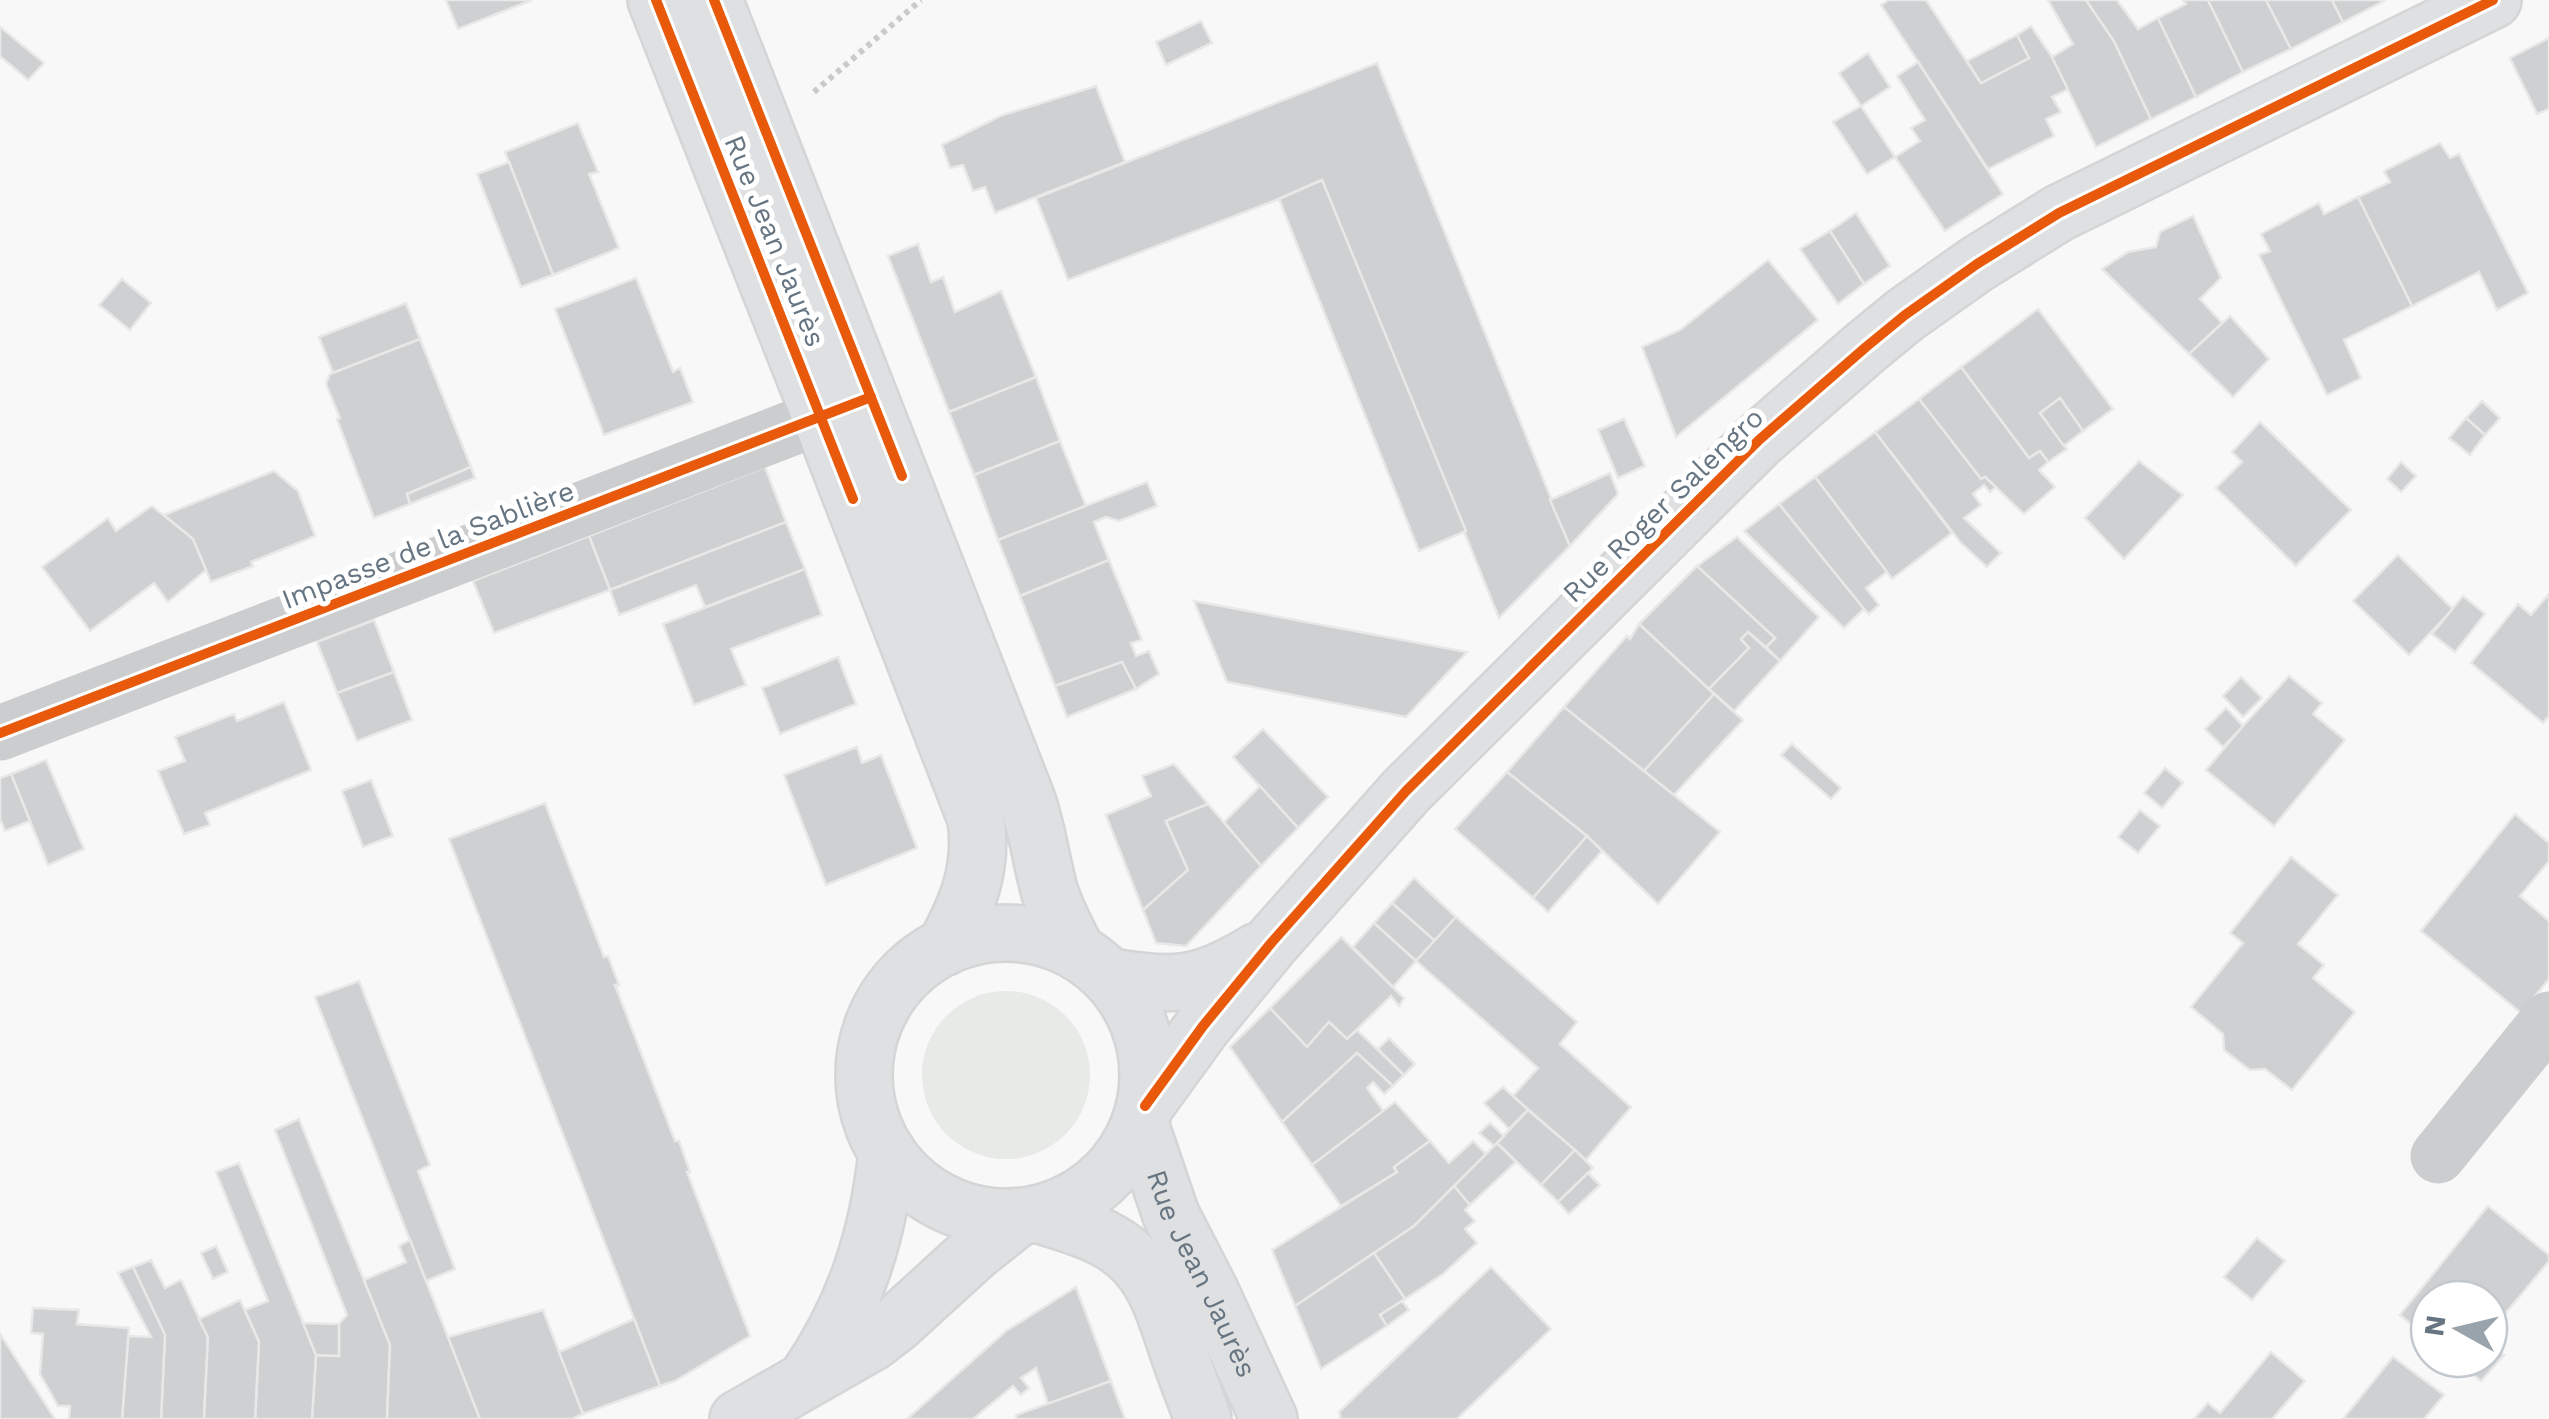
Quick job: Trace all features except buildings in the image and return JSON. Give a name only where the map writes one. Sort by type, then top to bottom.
[{"type":"main road","name":"Rue Jean Jaurès","points":[[656,0],[976,819],[978,849],[973,882],[964,913],[944,947]]},
{"type":"main road","name":"Rue Jean Jaurès","points":[[714,0],[1028,800],[1060,921],[1093,964]]},
{"type":"main road","name":"Rue Roger Salengro","points":[[1142,1115],[1203,1026],[1406,791],[1726,472],[1905,315],[1977,264],[2060,213],[2493,0]]},
{"type":"main road","points":[[738,1419],[872,1343],[975,1252],[1028,1216],[1070,1202],[1100,1183],[1124,1156],[1142,1115],[1148,1072],[1142,1037],[1130,1005],[1093,964],[1045,938],[1011,933],[978,936],[944,947],[903,977],[883,1005],[870,1036],[865,1088],[872,1121],[887,1152],[909,1179],[936,1200],[968,1212],[1028,1216]]},
{"type":"main road","name":"Rue Roger Salengro","points":[[1093,964],[1166,984],[1227,970],[1272,942]]},
{"type":"main road","name":"Rue Jean Jaurès","points":[[1142,1115],[1171,1215],[1212,1292],[1269,1419]]},
{"type":"main road","points":[[805,1381],[839,1326],[867,1257],[878,1216],[887,1152]]},
{"type":"main road","name":"Rue Jean Jaurès","points":[[1028,1216],[1102,1238],[1118,1246],[1144,1271],[1162,1304],[1204,1419]]},
{"type":"street","name":"Impasse de la Sablière","points":[[0,734],[871,398]]},
{"type":"street","points":[[2438,1156],[2549,1019]]},
{"type":"path","points":[[766,134],[922,0]]},
{"type":"shaded area","points":[[1006,991],[1038,997],[1066,1015],[1084,1043],[1090,1075],[1084,1107],[1066,1135],[1038,1153],[1006,1159],[974,1153],[946,1135],[928,1107],[922,1075],[928,1043],[946,1015],[974,997]]},
{"type":"cycle path","points":[[656,0],[853,499]]},
{"type":"cycle path","points":[[714,0],[902,476]]},
{"type":"cycle path","points":[[1145,1106],[1203,1026],[1272,942],[1406,791],[1759,440],[1905,315],[2059,213],[2493,0]]},
{"type":"cycle path","points":[[0,733],[871,397]]}]
